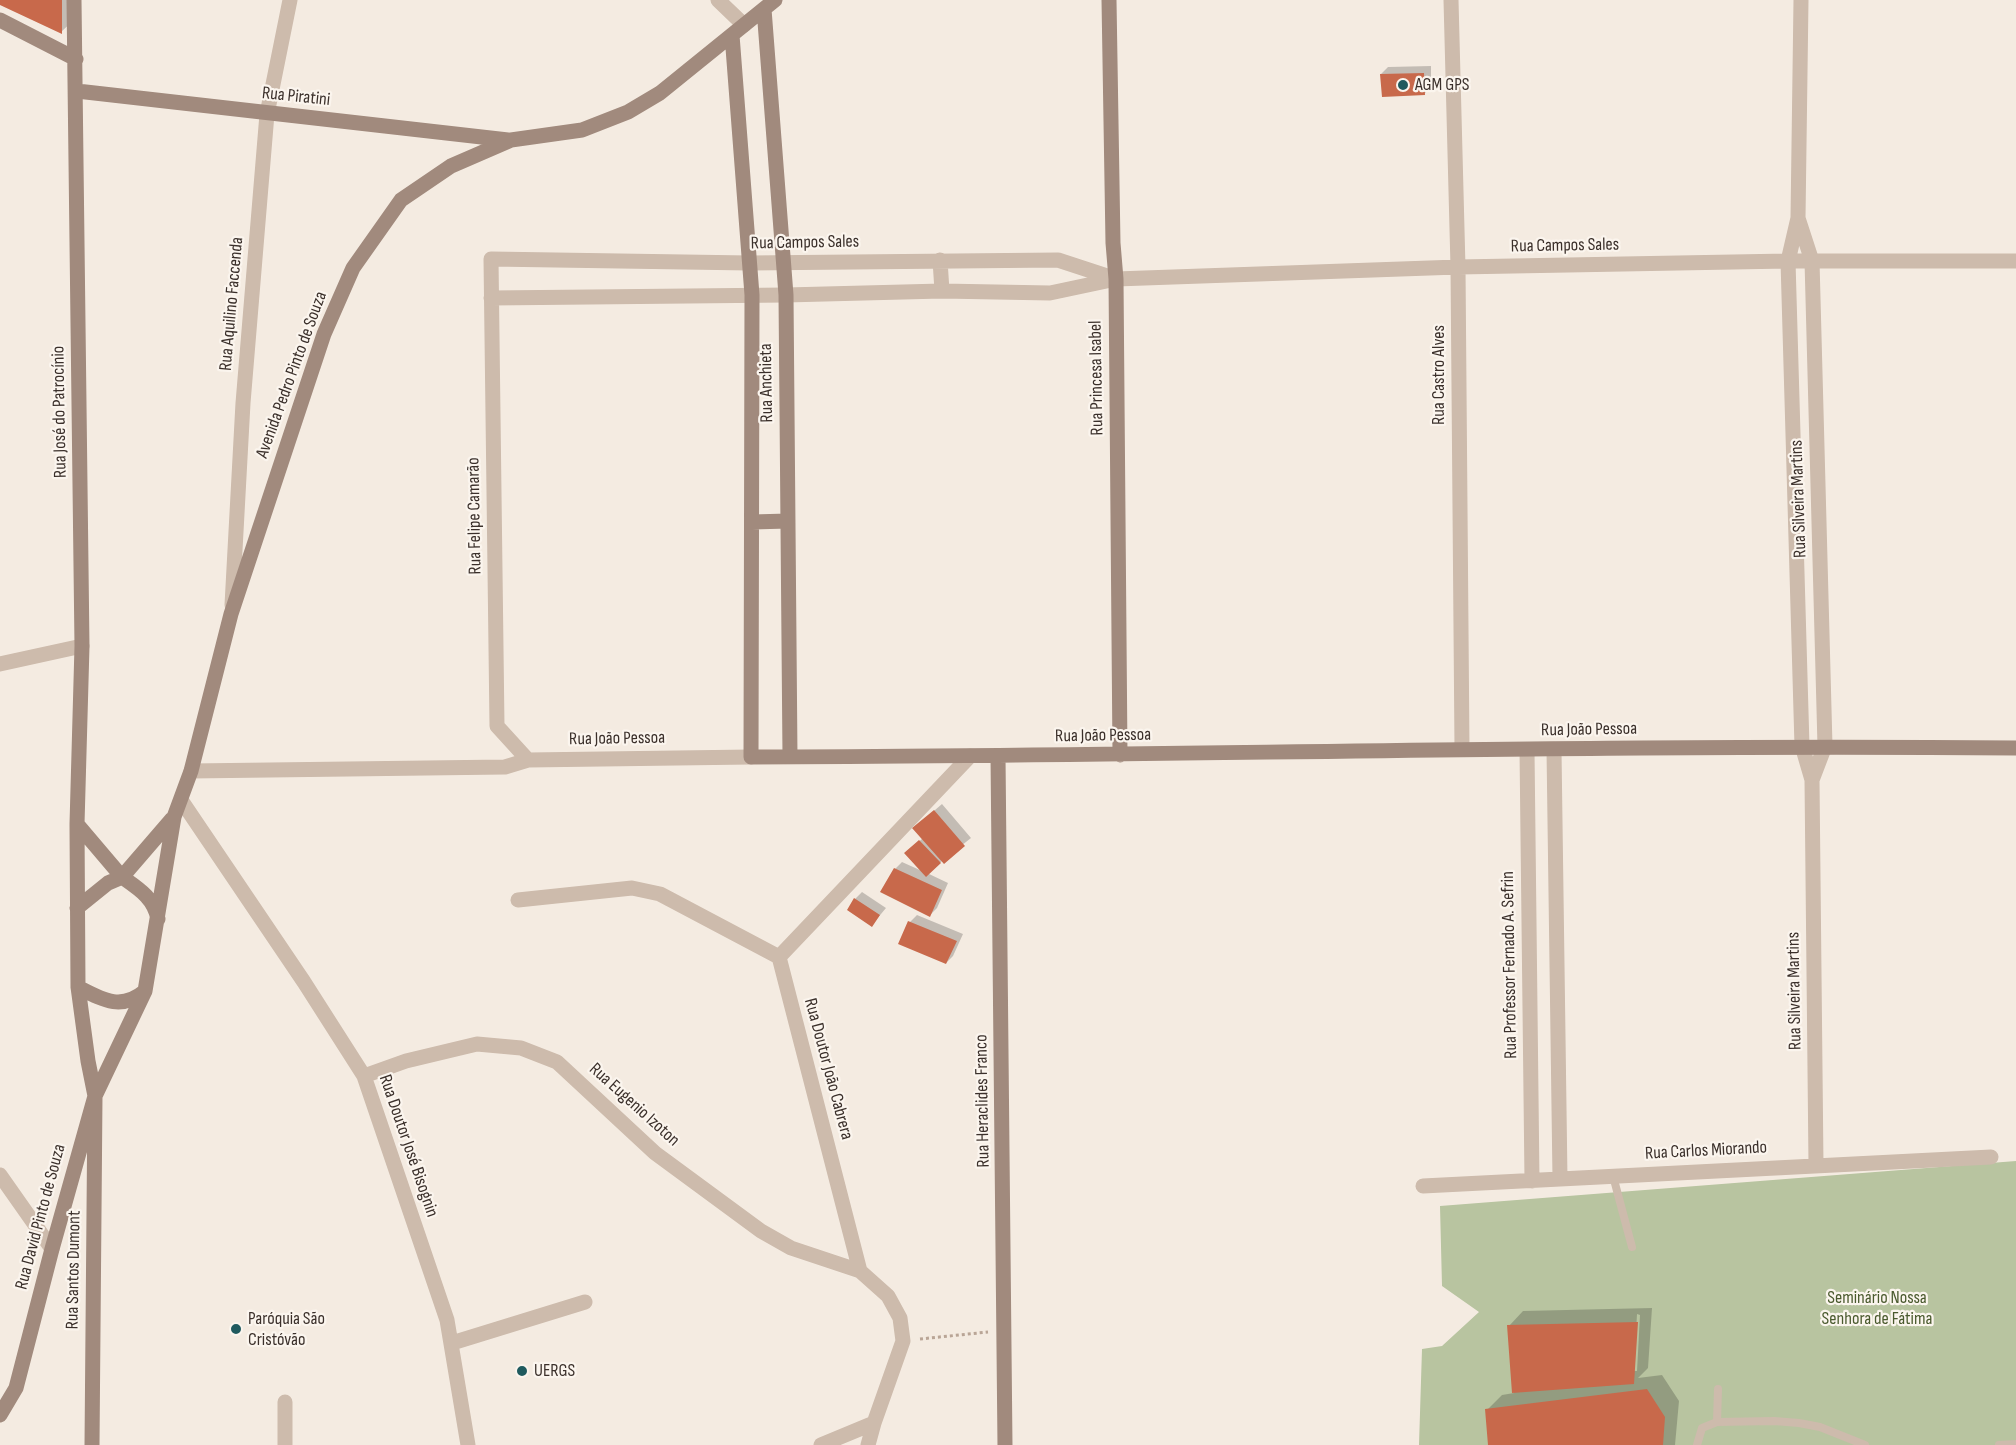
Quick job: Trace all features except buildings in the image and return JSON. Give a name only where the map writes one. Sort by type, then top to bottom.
[{"type":"main road","name":"Rua José do Patrocínio","points":[[74,0],[82,646],[77,908]]},
{"type":"main road","name":"Rua Princesa Isabel","points":[[1109,0],[1116,279],[1120,755]]},
{"type":"main road","name":"Avenida Pedro Pinto de Souza","points":[[158,919],[174,817],[192,771],[231,614],[324,334],[353,268],[401,200],[451,166],[511,140],[582,130],[628,112],[660,93],[770,4]]},
{"type":"main road","name":"Rua Anchieta","points":[[770,4],[786,295],[790,757]]},
{"type":"main road","points":[[0,21],[76,59]]},
{"type":"main road","name":"Rua Anchieta","points":[[738,30],[752,295],[751,757]]},
{"type":"main road","name":"Rua Piratini","points":[[76,91],[511,140]]},
{"type":"main road","points":[[752,522],[788,521]]},
{"type":"main road","name":"Rua João Pessoa","points":[[751,757],[1120,755],[1802,746],[2016,748]]},
{"type":"main road","name":"Rua Heraclides Franco","points":[[998,756],[1005,1445]]},
{"type":"main road","name":"Avenida Pedro Pinto de Souza","points":[[122,877],[174,817]]},
{"type":"main road","points":[[77,824],[122,877],[144,892],[156,909],[158,919]]},
{"type":"main road","points":[[77,908],[108,883],[122,877]]},
{"type":"main road","name":"Rua Santos Dumont","points":[[77,908],[78,987],[95,1096],[92,1445]]},
{"type":"main road","name":"Rua Santos Dumont","points":[[95,1096],[145,991],[158,919]]},
{"type":"main road","points":[[78,987],[99,998],[119,1003],[134,1000],[145,991]]},
{"type":"main road","name":"Rua David Pinto de Souza","points":[[0,1415],[16,1388],[95,1096]]},
{"type":"street","name":"Rua Aquilino Faccenda","points":[[231,614],[243,403],[267,114],[290,0]]},
{"type":"street","points":[[718,0],[738,30]]},
{"type":"street","name":"Rua Castro Alves","points":[[1451,0],[1458,267],[1462,749]]},
{"type":"street","name":"Rua Silveira Martins","points":[[1802,0],[1798,218],[1788,261],[1802,746],[1812,780],[1816,1165]]},
{"type":"street","name":"Rua Silveira Martins","points":[[1798,218],[1812,261],[1825,746],[1812,780]]},
{"type":"street","name":"Rua Campos Sales","points":[[491,259],[749,263],[1058,260],[1116,279]]},
{"type":"street","name":"Rua Felipe Camarão","points":[[491,259],[497,726],[528,760]]},
{"type":"street","points":[[940,261],[942,291]]},
{"type":"street","name":"Rua Campos Sales","points":[[491,298],[942,291],[1050,293],[1116,279],[1458,267],[1788,261],[2016,261]]},
{"type":"street","points":[[1794,455],[1817,453]]},
{"type":"street","points":[[0,664],[82,646]]},
{"type":"street","name":"Rua Professor Fernado A. Sefrin","points":[[1527,750],[1532,1180]]},
{"type":"street","points":[[1554,750],[1560,1179]]},
{"type":"street","points":[[518,900],[632,888],[660,894],[779,957],[970,756]]},
{"type":"street","name":"Rua João Pessoa","points":[[192,771],[505,767],[528,760],[751,757]]},
{"type":"street","name":"Rua Doutor José Bisognin","points":[[181,800],[304,982],[364,1076],[447,1320],[468,1445]]},
{"type":"street","name":"Rua Doutor João Cabrera","points":[[779,957],[860,1271]]},
{"type":"street","name":"Rua Eugenio Izoton","points":[[364,1076],[406,1061],[477,1044],[521,1048],[557,1062],[655,1153],[761,1231],[791,1248],[860,1271]]},
{"type":"street","name":"Rua Carlos Miorando","points":[[1423,1186],[1991,1157]]},
{"type":"street","points":[[0,1175],[52,1249]]},
{"type":"street","points":[[860,1271],[888,1296],[900,1318],[903,1341],[868,1445]]},
{"type":"street","points":[[452,1343],[585,1302]]},
{"type":"street","points":[[285,1402],[285,1445]]},
{"type":"street","points":[[821,1445],[874,1423]]},
{"type":"lane","points":[[1613,1176],[1632,1247]]},
{"type":"lane","points":[[1716,1422],[1718,1389]]},
{"type":"lane","points":[[1697,1445],[1702,1428],[1716,1422],[1774,1421],[1820,1427],[1865,1445]]},
{"type":"lane","points":[[1999,1445],[2016,1444]]},
{"type":"path","points":[[903,1341],[1005,1330]]},
{"type":"green space","name":"Seminário Nossa Senhora de Fátima","points":[[2016,1161],[2016,1445],[1419,1445],[1422,1349],[1442,1346],[1479,1312],[1442,1286],[1440,1206]]},
{"type":"place","name":"AGM GPS","points":[[1403,85]]},
{"type":"place","name":"Paróquia São Cristóvão","points":[[236,1329]]},
{"type":"place","name":"UERGS","points":[[522,1371]]}]
